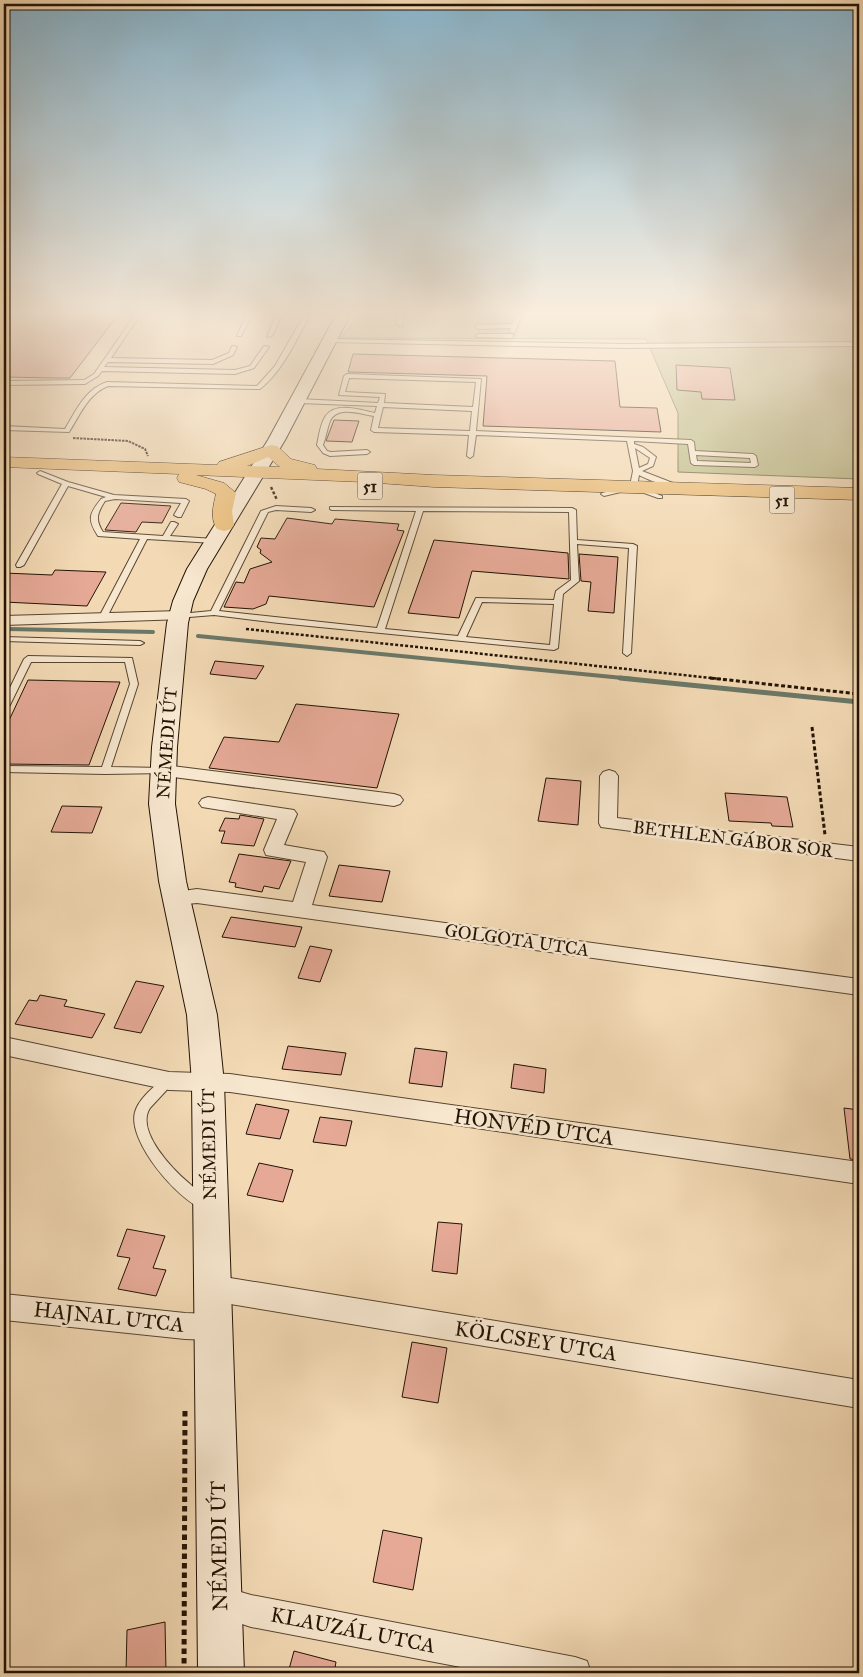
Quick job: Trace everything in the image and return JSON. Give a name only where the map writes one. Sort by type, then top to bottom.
[{"type":"main road","name":"NÉMEDI ÚT","points":[[221,1673],[208,1083],[200,1007],[167,847],[162,803],[164,771],[173,665],[180,616],[188,589],[219,533],[256,476],[303,393]]},
{"type":"main road","points":[[205,470],[241,462],[271,450],[285,463],[298,468],[364,476]]},
{"type":"main road","name":"51","points":[[4,462],[205,470],[256,476],[440,490],[859,502]]},
{"type":"main road","name":"51","points":[[4,472],[182,477],[364,476],[434,481],[635,479],[700,489],[859,494]]},
{"type":"main road","points":[[182,477],[210,484],[226,493],[219,533]]},
{"type":"street","points":[[4,621],[180,616]]},
{"type":"street","points":[[164,771],[394,800]]},
{"type":"street","name":"BETHLEN GÁBOR SOR","points":[[609,776],[608,823],[859,854]]},
{"type":"street","points":[[208,803],[288,814],[273,850],[317,858],[300,910]]},
{"type":"street","name":"GOLGOTA UTCA","points":[[176,898],[197,896],[859,987]]},
{"type":"street","points":[[4,1046],[169,1081],[208,1083]]},
{"type":"street","name":"HONVÉD UTCA","points":[[208,1083],[230,1083],[859,1173]]},
{"type":"street","name":"KÖLCSEY UTCA","points":[[212,1288],[859,1394]]},
{"type":"street","name":"HAJNAL UTCA","points":[[4,1306],[185,1326],[214,1327]]},
{"type":"street","name":"KLAUZÁL UTCA","points":[[220,1602],[251,1611],[575,1673]]},
{"type":"lane","points":[[4,428],[67,431],[92,393]]},
{"type":"lane","points":[[341,393],[383,395],[374,430],[472,433],[631,442],[691,442],[692,454],[694,463],[755,466],[753,456],[692,454]]},
{"type":"lane","points":[[470,456],[478,393]]},
{"type":"lane","points":[[299,401],[476,409]]},
{"type":"lane","points":[[367,452],[330,454],[325,452],[320,445],[329,417],[333,412],[344,410],[378,415]]},
{"type":"lane","points":[[604,494],[635,479],[652,465],[653,457],[631,442]]},
{"type":"lane","points":[[631,442],[635,479],[660,497]]},
{"type":"lane","points":[[40,473],[66,483],[115,497],[186,501],[178,515]]},
{"type":"lane","points":[[20,565],[66,483]]},
{"type":"lane","points":[[115,497],[103,500],[93,516],[93,524],[101,534],[165,538],[219,533]]},
{"type":"lane","points":[[214,613],[265,511],[276,508],[310,510]]},
{"type":"lane","points":[[180,616],[214,613],[554,648],[559,593],[575,581],[572,510],[332,508]]},
{"type":"lane","points":[[380,630],[420,509]]},
{"type":"lane","points":[[165,538],[174,524]]},
{"type":"lane","points":[[103,617],[145,537]]},
{"type":"lane","points":[[574,542],[633,546],[627,653]]},
{"type":"lane","points":[[461,638],[479,600],[558,602]]},
{"type":"lane","points":[[4,639],[140,643]]},
{"type":"lane","points":[[4,709],[28,659],[129,660],[134,684],[105,771]]},
{"type":"lane","points":[[4,769],[164,771]]},
{"type":"lane","name":"NÉMEDI ÚT","points":[[169,1081],[142,1111],[140,1120],[142,1131],[167,1170],[188,1193],[211,1209]]},
{"type":"path","points":[[70,438],[134,441],[148,452],[148,462]]},
{"type":"path","points":[[245,629],[859,694]]},
{"type":"path","points":[[812,727],[826,850]]},
{"type":"path","points":[[184,1673],[185,1402]]},
{"type":"green space","points":[[669,393],[859,393],[859,479],[678,472],[678,413]]},
{"type":"building","points":[[486,393],[619,393],[620,407],[657,408],[661,432],[483,426]]},
{"type":"building","points":[[701,393],[734,393],[735,400],[702,399]]},
{"type":"building","points":[[334,420],[359,421],[352,442],[326,441]]},
{"type":"building","points":[[121,503],[171,506],[162,523],[142,522],[136,532],[105,530]]},
{"type":"building","points":[[287,518],[332,524],[335,519],[399,524],[397,530],[404,531],[374,607],[269,596],[266,604],[253,609],[224,607],[236,582],[244,583],[250,569],[272,562],[260,553],[261,550],[257,547],[261,538],[275,539]]},
{"type":"building","points":[[434,540],[568,553],[569,579],[472,571],[459,618],[408,613]]},
{"type":"building","points":[[579,554],[618,557],[614,613],[588,611],[591,582],[581,581]]},
{"type":"building","points":[[55,570],[106,572],[87,606],[4,602],[4,573],[52,575]]},
{"type":"building","points":[[215,661],[264,666],[256,679],[210,674]]},
{"type":"building","points":[[28,680],[120,682],[89,765],[4,764],[4,731]]},
{"type":"building","points":[[296,704],[399,714],[377,788],[209,768],[224,737],[279,742]]},
{"type":"building","points":[[546,778],[581,781],[578,825],[538,821]]},
{"type":"building","points":[[725,793],[787,797],[793,827],[772,826],[771,823],[729,821]]},
{"type":"building","points":[[62,806],[102,807],[92,833],[51,832]]},
{"type":"building","points":[[240,815],[264,819],[254,846],[221,843],[225,831],[219,831],[225,818],[239,819]]},
{"type":"building","points":[[239,854],[291,861],[279,889],[264,886],[262,892],[235,887],[236,883],[229,882]]},
{"type":"building","points":[[339,865],[390,871],[382,902],[329,896]]},
{"type":"building","points":[[231,917],[302,927],[295,947],[222,937]]},
{"type":"building","points":[[310,946],[332,950],[320,982],[298,978]]},
{"type":"building","points":[[136,981],[164,986],[141,1033],[114,1028]]},
{"type":"building","points":[[40,995],[67,1000],[64,1006],[105,1014],[92,1038],[15,1024],[29,1000],[37,1001]]},
{"type":"building","points":[[288,1046],[346,1053],[341,1075],[282,1069]]},
{"type":"building","points":[[415,1048],[447,1052],[442,1087],[409,1083]]},
{"type":"building","points":[[514,1064],[546,1069],[544,1093],[511,1088]]},
{"type":"building","points":[[256,1104],[289,1110],[280,1139],[246,1134]]},
{"type":"building","points":[[844,1108],[859,1110],[859,1160],[850,1159]]},
{"type":"building","points":[[320,1117],[352,1121],[346,1146],[313,1142]]},
{"type":"building","points":[[259,1163],[293,1170],[283,1202],[247,1195]]},
{"type":"building","points":[[438,1222],[462,1224],[457,1274],[432,1271]]},
{"type":"building","points":[[127,1229],[165,1236],[153,1268],[166,1270],[156,1296],[118,1289],[130,1258],[117,1256]]},
{"type":"building","points":[[412,1342],[447,1348],[438,1403],[402,1397]]},
{"type":"building","points":[[383,1530],[422,1538],[413,1590],[373,1582]]},
{"type":"building","points":[[165,1622],[166,1673],[126,1673],[127,1630]]},
{"type":"building","points":[[294,1651],[336,1662],[334,1673],[288,1673]]},
{"type":"waterway","points":[[8,629],[153,632]]},
{"type":"waterway","points":[[198,636],[633,679]]},
{"type":"waterway","points":[[620,678],[859,702]]}]
